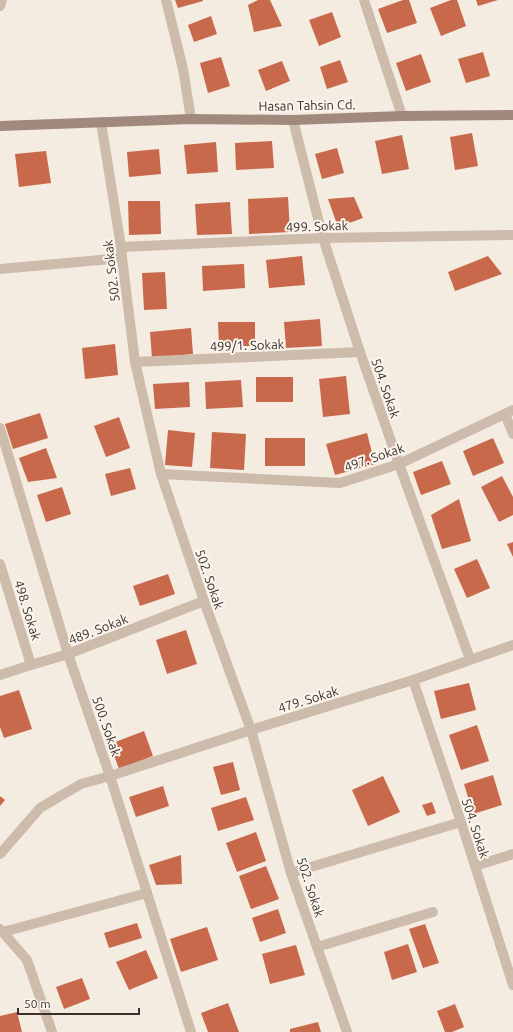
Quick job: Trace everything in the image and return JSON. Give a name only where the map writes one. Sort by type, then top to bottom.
[{"type":"street","points":[[0,6],[2,0]]},
{"type":"street","points":[[166,0],[183,69],[191,119]]},
{"type":"street","points":[[364,0],[402,116]]},
{"type":"street","name":"Hasan Tahsin Cd.","points":[[0,126],[191,119],[293,120],[402,116],[513,115]]},
{"type":"street","name":"504. Sokak","points":[[293,120],[323,238],[360,352],[470,660]]},
{"type":"street","name":"502. Sokak","points":[[101,122],[121,247],[136,362],[161,474],[204,601],[251,730],[291,873],[347,1032]]},
{"type":"street","name":"499. Sokak","points":[[121,247],[323,238],[513,235]]},
{"type":"street","points":[[0,269],[122,258]]},
{"type":"street","name":"499/1. Sokak","points":[[136,362],[360,352]]},
{"type":"street","points":[[509,412],[513,434]]},
{"type":"street","name":"497. Sokak","points":[[161,474],[340,483],[399,464],[509,412]]},
{"type":"street","name":"500. Sokak","points":[[0,428],[68,654],[110,776],[191,1032]]},
{"type":"street","name":"498. Sokak","points":[[0,564],[31,665]]},
{"type":"street","name":"489. Sokak","points":[[0,675],[68,654],[204,601]]},
{"type":"street","name":"479. Sokak","points":[[0,854],[40,808],[81,784],[413,680],[513,645]]},
{"type":"street","name":"504. Sokak","points":[[413,680],[461,822],[513,985]]},
{"type":"street","points":[[291,873],[461,822]]},
{"type":"street","points":[[475,866],[513,854]]},
{"type":"street","points":[[52,1032],[27,960],[1,930],[147,893]]},
{"type":"street","points":[[317,947],[433,912]]},
{"type":"building","points":[[175,0],[203,0],[203,1],[178,8]]},
{"type":"building","points":[[258,0],[270,0],[282,26],[254,32],[248,5]]},
{"type":"building","points":[[403,0],[409,0],[417,23],[387,33],[378,9]]},
{"type":"building","points":[[451,0],[457,0],[466,26],[441,36],[430,8]]},
{"type":"building","points":[[476,0],[498,0],[478,6]]},
{"type":"building","points":[[332,12],[341,37],[319,46],[309,20]]},
{"type":"building","points":[[211,16],[217,34],[194,42],[188,25]]},
{"type":"building","points":[[483,52],[490,76],[466,83],[458,59]]},
{"type":"building","points":[[421,54],[431,82],[406,91],[396,63]]},
{"type":"building","points":[[221,57],[230,86],[208,93],[200,63]]},
{"type":"building","points":[[340,60],[348,82],[327,89],[320,67]]},
{"type":"building","points":[[282,61],[290,81],[266,91],[258,70]]},
{"type":"building","points":[[472,133],[478,166],[455,170],[450,137]]},
{"type":"building","points":[[402,135],[409,169],[382,174],[375,141]]},
{"type":"building","points":[[272,141],[274,168],[236,170],[235,143]]},
{"type":"building","points":[[216,142],[218,172],[187,174],[184,145]]},
{"type":"building","points":[[337,148],[344,173],[322,179],[315,154]]},
{"type":"building","points":[[159,149],[161,174],[129,177],[127,152]]},
{"type":"building","points":[[46,151],[51,183],[19,187],[15,154]]},
{"type":"building","points":[[288,197],[290,232],[249,234],[248,199]]},
{"type":"building","points":[[354,197],[363,218],[338,227],[328,199]]},
{"type":"building","points":[[128,201],[160,201],[161,234],[129,235]]},
{"type":"building","points":[[230,202],[232,234],[197,235],[195,204]]},
{"type":"building","points":[[302,256],[305,285],[269,288],[266,260]]},
{"type":"building","points":[[488,256],[502,274],[455,291],[448,272]]},
{"type":"building","points":[[244,264],[245,288],[203,291],[202,266]]},
{"type":"building","points":[[165,272],[167,309],[144,310],[142,273]]},
{"type":"building","points":[[320,319],[322,346],[286,348],[284,322]]},
{"type":"building","points":[[218,322],[255,322],[255,346],[219,346]]},
{"type":"building","points":[[191,328],[193,354],[152,358],[150,332]]},
{"type":"building","points":[[115,344],[118,375],[85,379],[82,348]]},
{"type":"building","points":[[346,376],[350,414],[323,417],[319,379]]},
{"type":"building","points":[[256,377],[293,377],[293,402],[256,402]]},
{"type":"building","points":[[241,380],[243,407],[206,409],[205,382]]},
{"type":"building","points":[[189,382],[190,407],[155,409],[153,384]]},
{"type":"building","points":[[40,413],[48,438],[13,449],[5,424]]},
{"type":"building","points":[[119,417],[130,448],[106,457],[94,426]]},
{"type":"building","points":[[168,430],[195,433],[192,467],[165,465]]},
{"type":"building","points":[[212,432],[246,434],[244,470],[210,468]]},
{"type":"building","points":[[367,433],[375,464],[335,475],[326,444]]},
{"type":"building","points":[[265,438],[305,438],[305,466],[265,466]]},
{"type":"building","points":[[493,438],[504,463],[473,476],[463,451]]},
{"type":"building","points":[[46,448],[57,478],[28,482],[19,458]]},
{"type":"building","points":[[442,461],[451,484],[421,495],[413,472]]},
{"type":"building","points":[[130,468],[136,489],[111,496],[105,474]]},
{"type":"building","points":[[502,476],[513,497],[513,515],[499,522],[481,487]]},
{"type":"building","points":[[62,487],[71,514],[46,522],[37,495]]},
{"type":"building","points":[[459,499],[471,541],[442,549],[431,515]]},
{"type":"building","points":[[513,542],[513,557],[507,544]]},
{"type":"building","points":[[477,559],[490,588],[467,598],[454,569]]},
{"type":"building","points":[[168,574],[175,594],[140,606],[133,586]]},
{"type":"building","points":[[186,630],[197,664],[167,674],[156,640]]},
{"type":"building","points":[[469,683],[476,710],[441,719],[434,691]]},
{"type":"building","points":[[19,690],[32,729],[4,738],[0,727],[0,696]]},
{"type":"building","points":[[477,725],[489,761],[461,770],[449,735]]},
{"type":"building","points":[[144,731],[153,756],[119,769],[110,744]]},
{"type":"building","points":[[233,762],[240,790],[221,795],[213,767]]},
{"type":"building","points":[[493,775],[502,805],[473,814],[464,784]]},
{"type":"building","points":[[383,776],[400,812],[368,826],[352,790]]},
{"type":"building","points":[[163,786],[169,806],[136,817],[129,797]]},
{"type":"building","points":[[0,796],[5,800],[0,806]]},
{"type":"building","points":[[246,797],[254,820],[218,831],[211,808]]},
{"type":"building","points":[[432,802],[436,813],[427,816],[422,805]]},
{"type":"building","points":[[256,832],[266,861],[237,872],[226,843]]},
{"type":"building","points":[[181,855],[182,884],[156,885],[149,865]]},
{"type":"building","points":[[266,866],[279,899],[251,909],[239,876]]},
{"type":"building","points":[[278,909],[286,933],[260,942],[252,918]]},
{"type":"building","points":[[137,923],[142,938],[109,948],[104,933]]},
{"type":"building","points":[[425,924],[439,963],[423,968],[409,929]]},
{"type":"building","points":[[207,927],[218,960],[181,972],[170,939]]},
{"type":"building","points":[[408,944],[417,972],[392,980],[384,952]]},
{"type":"building","points":[[296,945],[305,975],[270,984],[262,954]]},
{"type":"building","points":[[146,950],[158,978],[129,990],[116,962]]},
{"type":"building","points":[[82,978],[90,999],[64,1009],[56,987]]},
{"type":"building","points":[[228,1003],[239,1032],[208,1032],[201,1013]]},
{"type":"building","points":[[455,1004],[464,1027],[452,1032],[445,1032],[437,1011]]},
{"type":"building","points":[[17,1012],[22,1032],[0,1032],[0,1016]]},
{"type":"building","points":[[318,1022],[321,1032],[290,1032],[290,1029]]}]
